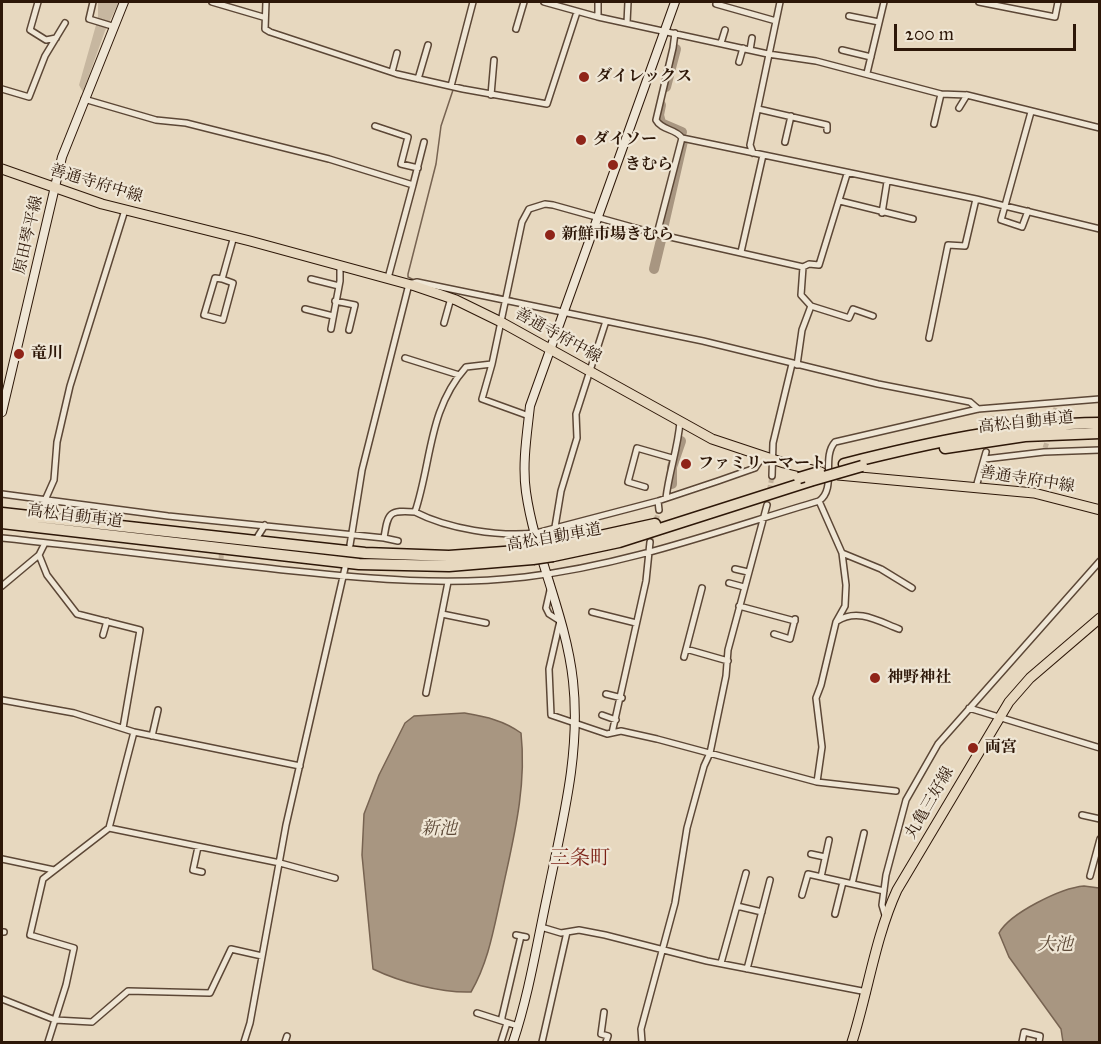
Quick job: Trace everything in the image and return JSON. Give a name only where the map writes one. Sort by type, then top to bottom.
[{"type":"highway","name":"高松自動車道","points":[[552,551],[668,521],[844,464],[930,443],[1026,427],[1100,423]]},
{"type":"highway","name":"高松自動車道","points":[[2,523],[359,564],[449,566],[619,542],[810,481],[932,449],[1025,436],[1100,433]]},
{"type":"highway","name":"高松自動車道","points":[[2,513],[365,553],[449,556],[532,555]]},
{"type":"main road","name":"善通寺府中線","points":[[2,169],[125,210],[234,236],[409,284],[451,298],[501,322],[712,439],[766,458],[828,473],[1034,493],[1100,510]]},
{"type":"main road","name":"丸亀三好線","points":[[852,1042],[867,992],[885,915],[897,890],[999,716],[1030,678],[1100,618]]},
{"type":"street","points":[[38,2],[30,30],[46,40],[56,38]]},
{"type":"street","points":[[93,2],[89,19],[112,26]]},
{"type":"street","name":"原田琴平線","points":[[2,412],[54,187],[84,99],[112,26],[124,2]]},
{"type":"street","points":[[212,2],[263,17]]},
{"type":"street","points":[[274,2],[265,3],[263,17],[265,28],[270,32],[418,79],[490,95],[548,104],[577,12]]},
{"type":"street","points":[[451,86],[473,2]]},
{"type":"street","points":[[516,28],[525,2]]},
{"type":"street","points":[[544,2],[598,17],[721,44],[816,61],[941,94],[967,95],[1100,128]]},
{"type":"street","points":[[598,2],[598,17]]},
{"type":"street","points":[[627,23],[628,2]]},
{"type":"street","points":[[513,1042],[541,927],[569,787],[575,723],[573,680],[551,584],[525,490],[525,445],[529,416],[533,394],[549,348],[675,2]]},
{"type":"street","points":[[753,153],[750,145],[780,2]]},
{"type":"street","points":[[867,73],[884,2]]},
{"type":"street","points":[[979,2],[1055,17],[1058,2]]},
{"type":"street","points":[[716,4],[776,21]]},
{"type":"street","points":[[849,16],[879,22]]},
{"type":"street","points":[[2,89],[29,97],[45,56],[65,23]]},
{"type":"street","points":[[721,44],[725,30]]},
{"type":"street","points":[[675,33],[674,48],[656,120],[662,127],[677,132],[682,138],[887,183],[976,199],[1100,229]]},
{"type":"street","points":[[750,50],[752,38]]},
{"type":"street","points":[[418,79],[428,45]]},
{"type":"street","points":[[739,62],[743,48]]},
{"type":"street","points":[[842,50],[871,57]]},
{"type":"street","points":[[392,72],[397,53]]},
{"type":"street","points":[[490,95],[494,60]]},
{"type":"street","points":[[934,124],[941,94]]},
{"type":"street","points":[[959,108],[967,95]]},
{"type":"street","points":[[84,99],[156,120],[186,123],[329,159],[413,184]]},
{"type":"street","points":[[758,109],[827,125],[827,130]]},
{"type":"street","points":[[1028,211],[1022,227],[1001,220],[1031,112]]},
{"type":"street","points":[[786,142],[791,116]]},
{"type":"street","points":[[375,126],[408,137],[402,164],[418,168]]},
{"type":"street","points":[[657,234],[682,138]]},
{"type":"street","points":[[388,279],[424,142]]},
{"type":"street","points":[[741,252],[763,155]]},
{"type":"street","points":[[529,416],[482,399],[492,364],[522,222],[529,209],[545,204],[553,205],[657,234],[803,267],[809,264],[819,265],[847,174]]},
{"type":"street","points":[[882,213],[887,183]]},
{"type":"street","points":[[929,338],[948,245],[965,246],[976,199]]},
{"type":"street","points":[[840,201],[913,219]]},
{"type":"street","points":[[42,507],[54,480],[57,442],[70,386],[125,210]]},
{"type":"street","points":[[222,279],[234,236]]},
{"type":"street","points":[[331,329],[339,286],[340,266]]},
{"type":"street","points":[[803,267],[801,295],[811,306],[849,318],[853,309],[873,316]]},
{"type":"street","points":[[215,278],[222,279],[232,283],[223,320],[204,315],[215,278]]},
{"type":"street","points":[[311,279],[339,286]]},
{"type":"street","points":[[350,545],[362,470],[409,284],[417,282],[506,298],[562,313],[703,340],[795,364],[970,402],[978,409]]},
{"type":"street","points":[[444,322],[451,298]]},
{"type":"street","points":[[335,301],[355,305],[349,330]]},
{"type":"street","points":[[384,538],[388,516],[392,512],[415,512],[425,517],[478,530],[523,535],[658,501],[755,468],[766,458],[795,364],[802,330],[811,306]]},
{"type":"street","points":[[305,309],[333,316]]},
{"type":"street","points":[[555,527],[561,491],[577,438],[576,414],[606,321]]},
{"type":"street","points":[[405,358],[459,375]]},
{"type":"street","points":[[415,512],[437,414],[452,382],[466,367],[492,364]]},
{"type":"street","points":[[2,538],[343,577],[448,582],[548,573],[591,567],[647,553],[819,501],[826,492],[829,451],[835,442],[978,409],[1056,405],[1100,399]]},
{"type":"street","points":[[993,416],[994,407]]},
{"type":"street","points":[[666,498],[680,422]]},
{"type":"street","points":[[645,487],[628,482],[637,448],[672,458]]},
{"type":"street","points":[[985,459],[1045,450],[1100,450]]},
{"type":"street","points":[[976,487],[986,452]]},
{"type":"street","points":[[766,458],[772,476]]},
{"type":"street","points":[[2,494],[168,519],[352,533],[398,541]]},
{"type":"street","points":[[658,501],[658,510]]},
{"type":"street","points":[[817,782],[822,747],[816,698],[822,684],[836,622],[845,606],[842,552],[819,501]]},
{"type":"street","points":[[642,1042],[641,1029],[681,876],[681,856],[687,828],[704,766],[710,753],[739,606],[766,518],[767,505]]},
{"type":"street","points":[[258,536],[265,525]]},
{"type":"street","points":[[38,542],[39,534]]},
{"type":"street","points":[[612,733],[622,699],[646,581],[647,553],[650,542]]},
{"type":"street","points":[[2,586],[39,555],[45,543]]},
{"type":"street","points":[[162,557],[163,549]]},
{"type":"street","points":[[842,552],[881,569],[912,588]]},
{"type":"street","points":[[39,555],[51,581],[77,614],[140,630],[123,728]]},
{"type":"street","points":[[244,566],[245,557]]},
{"type":"street","points":[[885,915],[882,905],[896,836],[912,787],[938,744],[1100,561]]},
{"type":"street","points":[[244,1042],[250,1023],[300,766],[345,568]]},
{"type":"street","points":[[735,569],[748,572]]},
{"type":"street","points":[[426,693],[448,582]]},
{"type":"street","points":[[729,583],[744,587]]},
{"type":"street","points":[[684,657],[702,588]]},
{"type":"street","points":[[739,606],[795,619],[790,639],[774,634]]},
{"type":"street","points":[[592,612],[636,623]]},
{"type":"street","points":[[442,614],[486,623]]},
{"type":"street","points":[[836,622],[846,616],[865,615],[899,628]]},
{"type":"street","points":[[103,634],[106,621]]},
{"type":"street","points":[[560,621],[549,669],[551,715],[607,734],[621,731],[817,782],[896,791]]},
{"type":"street","points":[[686,650],[728,661]]},
{"type":"street","points":[[606,694],[622,699]]},
{"type":"street","points":[[2,700],[75,713],[134,732],[300,766]]},
{"type":"street","points":[[969,708],[1100,748]]},
{"type":"street","points":[[152,736],[158,710]]},
{"type":"street","points":[[602,716],[616,720]]},
{"type":"street","points":[[48,1042],[74,948],[30,935],[39,888],[43,879],[109,828],[134,732]]},
{"type":"street","points":[[1082,815],[1100,819]]},
{"type":"street","points":[[109,828],[280,863],[335,878]]},
{"type":"street","points":[[852,884],[862,853],[864,833]]},
{"type":"street","points":[[821,877],[829,840]]},
{"type":"street","points":[[1099,840],[1090,875],[1100,874]]},
{"type":"street","points":[[198,847],[193,870],[202,872]]},
{"type":"street","points":[[811,854],[825,857]]},
{"type":"street","points":[[2,859],[54,870]]},
{"type":"street","points":[[721,963],[737,906],[737,895],[746,873]]},
{"type":"street","points":[[802,895],[808,874],[884,891]]},
{"type":"street","points":[[747,969],[770,880]]},
{"type":"street","points":[[835,914],[843,882]]},
{"type":"street","points":[[737,906],[762,912]]},
{"type":"street","points":[[541,927],[567,932],[579,930],[597,933],[747,969],[867,992]]},
{"type":"street","points":[[542,1042],[567,932]]},
{"type":"street","points":[[501,1042],[521,936]]},
{"type":"street","points":[[2,999],[55,1020],[92,1022],[128,991],[210,993],[231,949],[262,956]]},
{"type":"street","points":[[604,1012],[601,1034],[608,1036],[606,1042]]},
{"type":"street","points":[[477,1013],[518,1026]]},
{"type":"street","points":[[1022,1042],[1024,1032],[1040,1036],[1039,1042]]},
{"type":"street","points":[[285,1042],[287,1036]]},
{"type":"shaded area","points":[[98,2],[119,2],[105,31],[83,92],[79,85],[98,18]]},
{"type":"water","name":"新池","points":[[464,713],[501,722],[521,733],[522,753],[521,794],[510,853],[490,943],[471,992],[447,991],[421,986],[373,969],[362,855],[364,814],[379,775],[405,723],[414,716]]},
{"type":"water","name":"大池","points":[[1084,886],[1099,888],[1099,1042],[1063,1042],[1061,1029],[1009,957],[999,933],[1005,925],[1037,903],[1063,891]]},
{"type":"waterway","points":[[666,87],[676,49]]},
{"type":"waterway","points":[[414,280],[408,277],[408,274],[436,164],[441,126],[453,90]]},
{"type":"waterway","points":[[661,105],[659,115],[661,123],[682,132]]},
{"type":"waterway","points":[[662,233],[683,141]]},
{"type":"waterway","points":[[654,269],[661,240]]},
{"type":"waterway","points":[[469,290],[503,296]]},
{"type":"waterway","points":[[508,297],[520,301]]},
{"type":"waterway","points":[[672,484],[672,467],[681,441]]},
{"type":"tunnel","points":[[1051,427],[1056,408]]},
{"type":"tunnel","points":[[989,433],[993,416]]},
{"type":"tunnel","points":[[1045,448],[1049,436]]},
{"type":"tunnel","points":[[767,505],[772,476]]},
{"type":"tunnel","points":[[650,542],[659,510]]},
{"type":"tunnel","points":[[221,559],[222,547]]},
{"type":"place","name":"ダイレックス","points":[[584,77]]},
{"type":"place","name":"ダイソー","points":[[581,140]]},
{"type":"place","name":"きむら","points":[[613,165]]},
{"type":"place","name":"新鮮市場きむら","points":[[550,235]]},
{"type":"place","name":"竜川","points":[[19,354]]},
{"type":"place","name":"ファミリーマート","points":[[686,464]]},
{"type":"place","name":"神野神社","points":[[875,678]]},
{"type":"place","name":"両宮","points":[[973,748]]},
{"type":"district","name":"三条町","points":[[580,859]]}]
